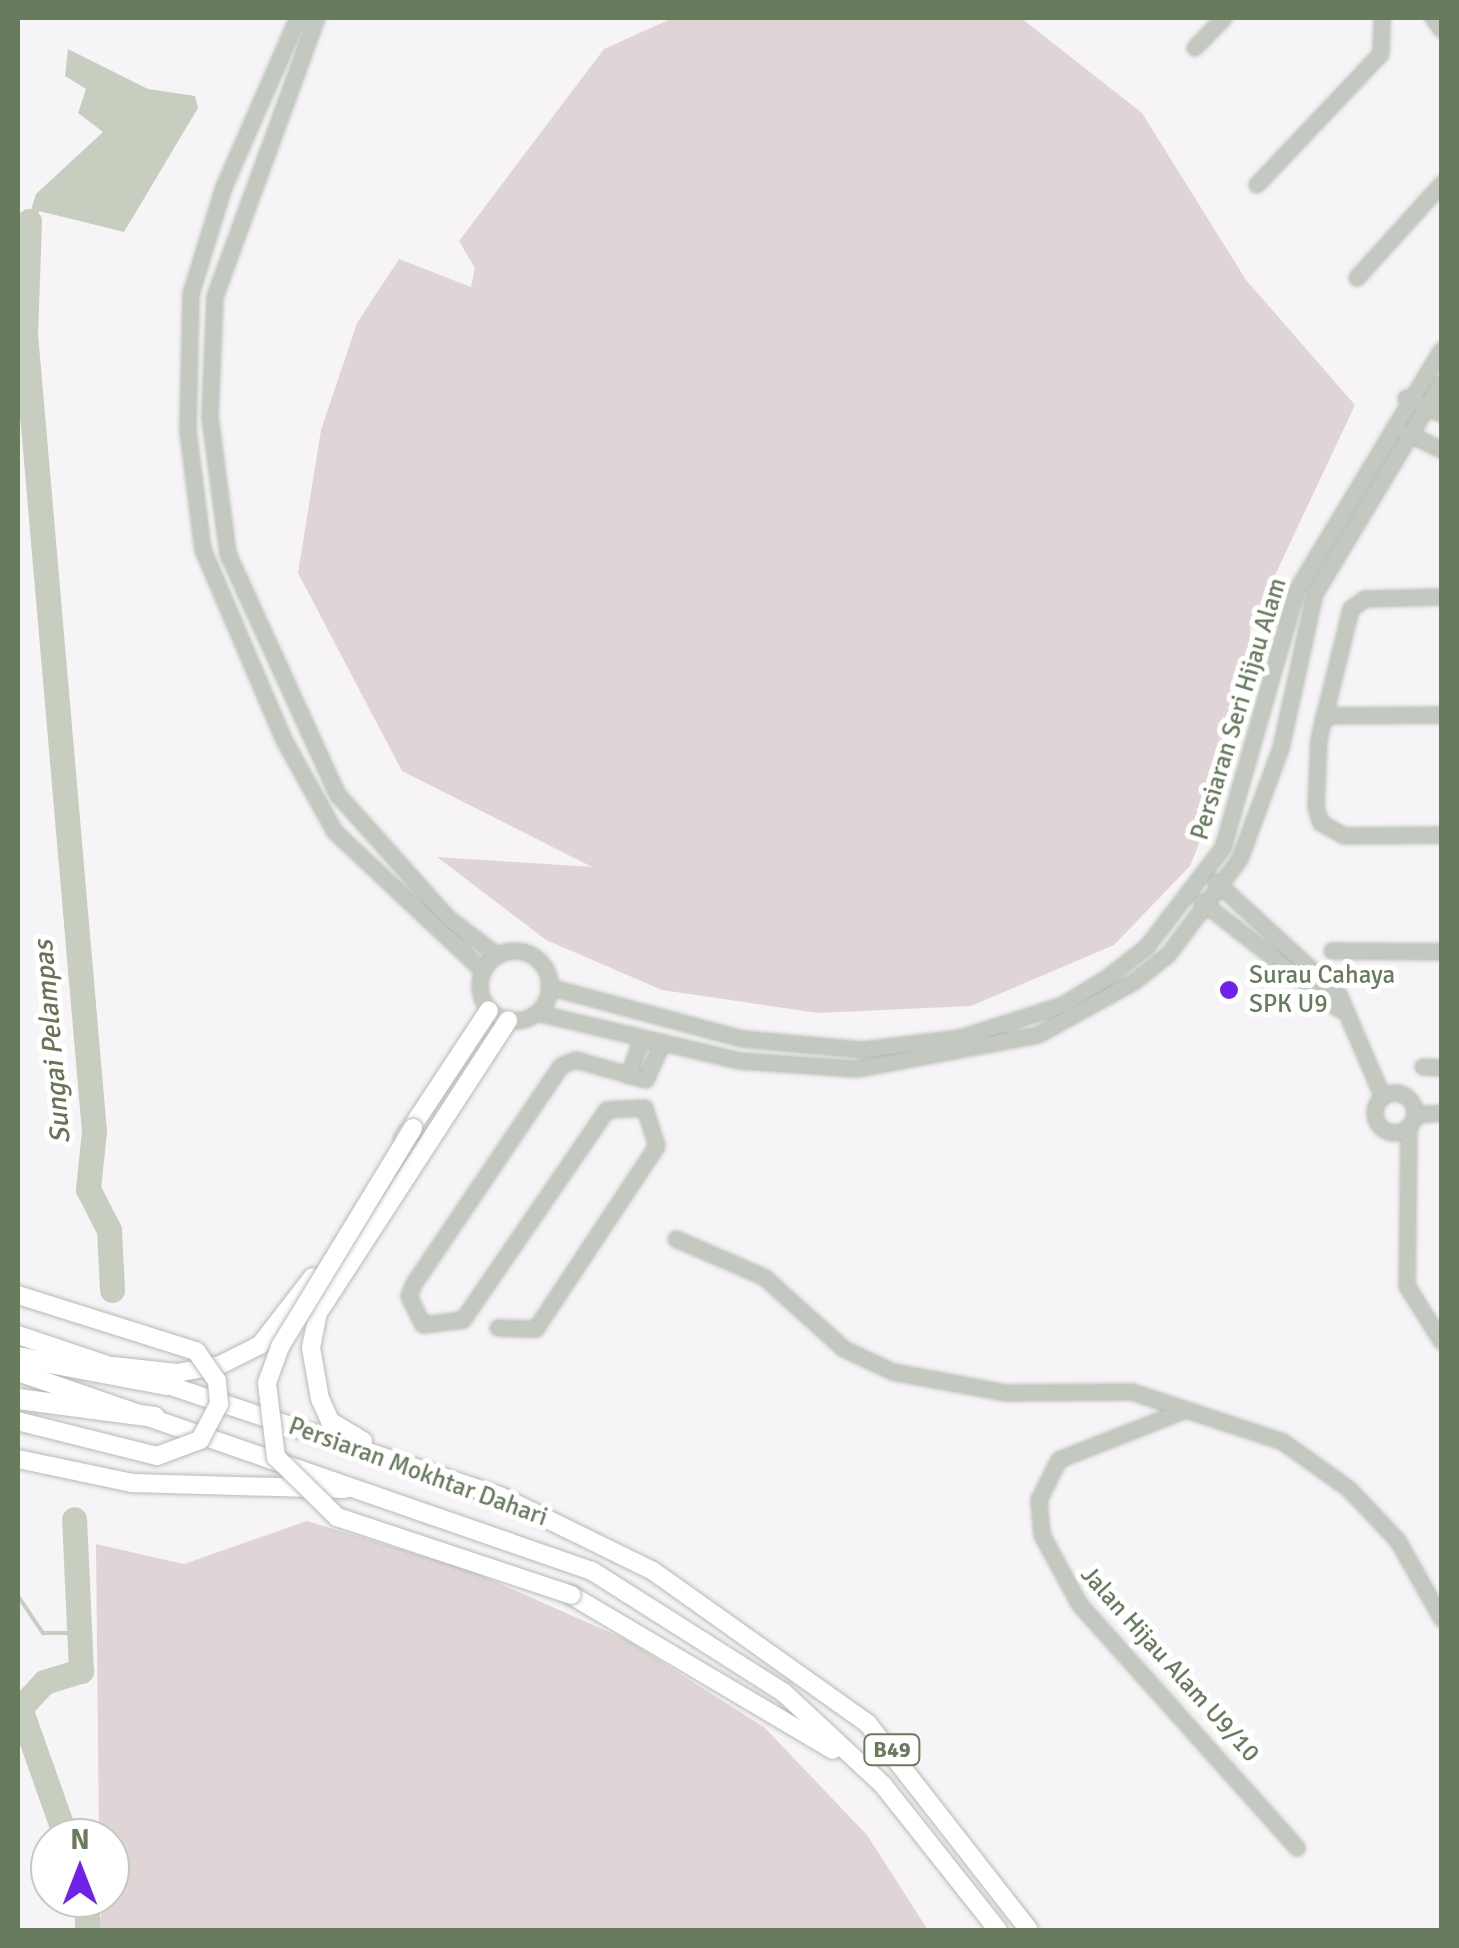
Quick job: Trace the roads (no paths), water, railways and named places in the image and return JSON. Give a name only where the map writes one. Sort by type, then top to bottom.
[{"type":"highway","points":[[18,1357],[166,1385]]},
{"type":"highway","points":[[18,1398],[155,1417]]},
{"type":"main road","points":[[490,1010],[280,1346],[266,1423],[276,1457],[337,1517],[571,1595],[781,1713],[882,1785]]},
{"type":"main road","points":[[390,1458],[325,1410],[311,1348],[318,1313],[508,1020]]},
{"type":"main road","points":[[112,1366],[176,1373],[260,1344],[413,1128]]},
{"type":"main road","points":[[18,1295],[196,1351],[217,1380],[219,1404],[200,1440],[156,1456],[18,1421]]},
{"type":"main road","name":"Persiaran Mokhtar Dahari","points":[[18,1335],[390,1458],[583,1534],[783,1656],[904,1763],[1029,1930]]},
{"type":"main road","name":"Persiaran Mokhtar Dahari","points":[[18,1372],[385,1494],[592,1571],[686,1626],[783,1692],[882,1785],[998,1930]]},
{"type":"main road","name":"B49","points":[[18,1459],[132,1483],[385,1494]]},
{"type":"street","points":[[298,18],[224,187],[191,294],[188,430],[204,550],[284,740],[335,832],[483,972],[490,1010],[508,1020],[536,1013],[549,987],[533,956],[498,956],[436,906],[338,795],[228,554],[210,417],[215,297],[317,18]]},
{"type":"street","points":[[1195,48],[1224,18]]},
{"type":"street","points":[[1257,186],[1381,54],[1382,18]]},
{"type":"street","points":[[1432,18],[1442,30]]},
{"type":"street","points":[[1358,278],[1442,184]]},
{"type":"street","name":"Persiaran Seri Hijau Alam","points":[[549,987],[742,1039],[864,1050],[930,1043],[1062,1005],[1147,946],[1206,875],[1257,744],[1297,590],[1388,425],[1442,350]]},
{"type":"street","name":"Persiaran Seri Hijau Alam","points":[[536,1013],[661,1046],[797,1070],[856,1070],[1038,1035],[1134,982],[1208,906],[1222,886],[1280,748],[1316,594],[1407,433],[1442,382]]},
{"type":"street","points":[[1406,398],[1442,414]]},
{"type":"street","points":[[1388,425],[1442,450]]},
{"type":"street","points":[[1442,597],[1366,598],[1351,609],[1324,716],[1321,823],[1344,836],[1442,835]]},
{"type":"street","points":[[1324,716],[1442,715]]},
{"type":"street","points":[[1206,875],[1330,986],[1382,1097]]},
{"type":"street","points":[[1192,894],[1339,1009]]},
{"type":"street","points":[[1332,951],[1442,952]]},
{"type":"street","points":[[483,972],[498,956]]},
{"type":"street","points":[[629,1076],[641,1041]]},
{"type":"street","points":[[498,1328],[536,1329],[656,1146],[646,1108],[608,1110],[463,1320],[423,1325],[410,1296],[414,1284],[561,1066],[576,1060],[629,1076],[653,1076],[661,1046]]},
{"type":"street","points":[[1423,1067],[1442,1068]]},
{"type":"street","points":[[1382,1097],[1406,1096],[1412,1121],[1404,1159],[1407,1286],[1442,1342]]},
{"type":"street","points":[[1382,1097],[1374,1111],[1404,1159]]},
{"type":"street","points":[[1383,1130],[1442,1113]]},
{"type":"street","points":[[676,1239],[764,1277],[844,1349],[893,1372],[1005,1394],[1132,1392],[1283,1442],[1349,1489],[1398,1541],[1442,1619]]},
{"type":"street","name":"Jalan Hijau Alam U9/10","points":[[1186,1410],[1059,1460],[1044,1476],[1042,1536],[1080,1605],[1298,1848]]},
{"type":"waterway","points":[[29,221],[25,333],[94,1131],[88,1189],[109,1230],[112,1290]]},
{"type":"waterway","name":"Sungai Pelampas","points":[[59,1818],[20,1708],[44,1682],[81,1671],[74,1519]]},
{"type":"waterway","points":[[18,1596],[43,1633],[80,1633]]},
{"type":"waterway","name":"Sungai Pelampas","points":[[87,1918],[87,1930]]},
{"type":"place","name":"Surau Cahaya SPK U9","points":[[1229,990]]}]
